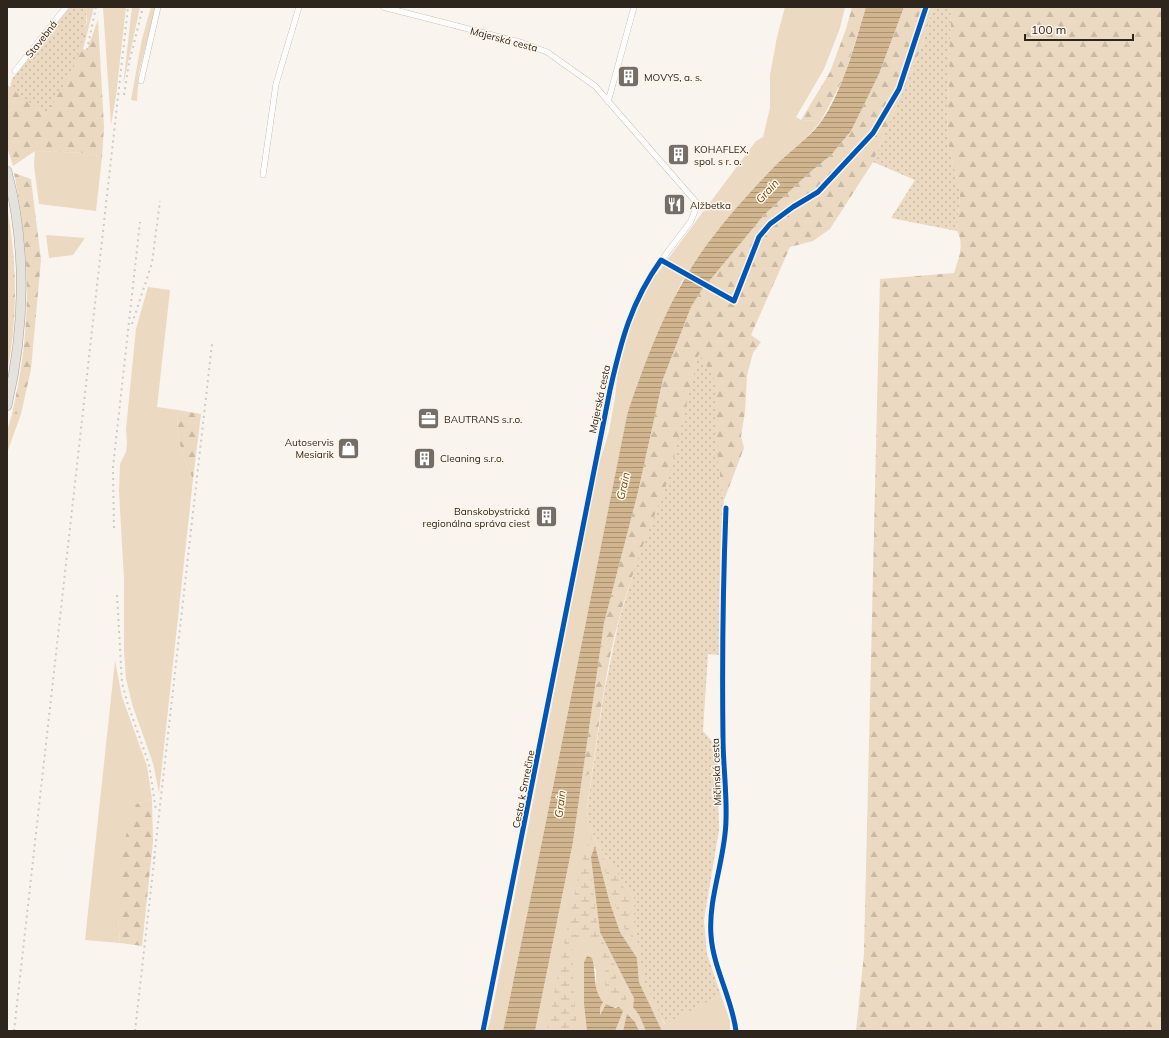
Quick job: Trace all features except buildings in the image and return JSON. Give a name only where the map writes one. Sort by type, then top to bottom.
[{"type":"main road","points":[[7,170],[11,187],[20,252],[21,297],[18,345],[7,406]]},
{"type":"street","name":"Stavebná","points":[[15,71],[66,7]]},
{"type":"street","points":[[141,81],[158,7]]},
{"type":"street","points":[[263,175],[276,84],[299,7]]},
{"type":"street","name":"Majerská cesta","points":[[383,7],[511,39],[540,48],[590,82],[694,197],[696,208],[691,221],[642,289],[628,320],[610,390],[578,550]]},
{"type":"street","points":[[608,102],[634,7]]},
{"type":"street","name":"Mičinská cesta","points":[[726,508],[723,683],[726,819],[723,850],[710,932],[714,956],[735,1020],[736,1031]]},
{"type":"street","name":"Cesta k Smrečine","points":[[483,1031],[578,550]]},
{"type":"green space","points":[[70,7],[86,7],[84,35],[75,63],[46,114],[10,88],[12,79]]},
{"type":"green space","points":[[86,7],[94,7],[83,49],[87,50],[98,20],[104,127],[102,157],[89,153],[35,151],[13,166],[7,147],[7,85],[46,114],[87,22]]},
{"type":"green space","points":[[103,7],[126,7],[116,96],[111,125]]},
{"type":"green space","points":[[132,7],[140,7],[123,86]]},
{"type":"green space","points":[[151,7],[156,7],[139,72],[137,101],[131,100],[142,39]]},
{"type":"green space","points":[[785,7],[845,7],[840,28],[824,69],[796,117],[801,120],[821,121],[682,281],[662,324],[627,415],[503,1031],[487,1031],[491,1017],[598,468],[609,431],[618,369],[634,317],[650,283],[756,141],[763,137],[770,108],[770,75],[777,37]]},
{"type":"green space","points":[[852,7],[866,7],[844,77],[821,121],[801,120],[830,72],[846,29]]},
{"type":"green space","points":[[904,7],[933,7],[922,46],[873,162],[830,229],[813,241],[790,247],[751,335],[761,342],[753,353],[747,375],[745,412],[741,436],[744,448],[724,500],[718,464],[668,481],[624,601],[606,676],[592,772],[582,778],[604,623],[638,492],[663,379],[691,307],[701,291],[764,215],[809,173],[831,155],[851,131],[879,74]]},
{"type":"green space","points":[[933,7],[951,7],[947,139],[960,192],[957,231],[891,218],[915,180],[873,162],[922,46]]},
{"type":"green space","points":[[951,7],[1162,7],[1162,1031],[856,1031],[864,954],[880,279],[954,273],[959,257],[961,247],[957,231],[960,192],[947,139]]},
{"type":"green space","points":[[35,151],[89,153],[102,157],[96,211],[39,204],[34,166]]},
{"type":"green space","points":[[14,173],[31,179],[41,260],[31,369],[21,414],[12,414],[19,383],[23,352],[27,294],[24,235]]},
{"type":"green space","points":[[7,207],[13,248],[15,290],[11,352],[7,372]]},
{"type":"green space","points":[[46,235],[85,238],[73,255],[49,258]]},
{"type":"green space","points":[[148,287],[170,290],[157,407],[178,410],[177,419],[180,446],[193,479],[159,793],[153,763],[133,707],[126,679],[124,650],[124,579],[119,491],[120,464],[126,452],[127,443],[126,429],[136,329]]},
{"type":"green space","points":[[699,353],[715,380],[718,464],[724,500],[719,655],[708,654],[703,731],[717,747],[719,830],[704,920],[707,954],[721,995],[665,1024],[645,983],[634,923],[634,898],[597,843],[586,816],[604,693],[619,620],[638,558],[668,481]]},
{"type":"green space","points":[[178,410],[201,414],[193,479],[180,446],[177,419]]},
{"type":"green space","points":[[12,414],[21,414],[7,453],[7,431]]},
{"type":"green space","points":[[115,661],[122,697],[147,766],[152,799],[136,804],[118,917],[120,943],[85,940]]},
{"type":"green space","points":[[592,772],[586,816],[597,843],[634,898],[634,923],[664,1024],[721,995],[730,1021],[730,1031],[662,1031],[639,982],[637,958],[620,932],[609,900],[634,998],[633,1007],[639,1015],[646,1031],[639,1031],[635,1022],[627,1015],[623,1031],[615,1031],[619,1007],[604,1007],[600,1015],[600,1008],[603,1002],[596,993],[596,970],[587,956],[584,962],[584,1005],[587,1031],[535,1031],[573,842],[582,778]]},
{"type":"green space","points":[[152,799],[153,842],[142,946],[120,943],[118,917],[118,860],[136,804]]},
{"type":"green space","points":[[591,837],[593,844],[589,857],[598,931],[615,966],[605,964],[600,951],[602,947],[600,941],[589,936],[581,928],[567,930],[581,864]]},
{"type":"green space","points":[[602,858],[606,861],[631,898],[630,921],[635,948],[619,916],[611,893]]},
{"type":"green space","points":[[566,934],[582,935],[583,940],[579,940],[571,951],[573,960],[573,985],[577,1031],[547,1031]]},
{"type":"green space","points":[[607,969],[614,972],[617,984],[624,990],[627,1002],[624,1005],[607,998],[604,972]]},
{"type":"water","name":"Grain","points":[[866,7],[904,7],[879,74],[851,131],[831,155],[809,173],[764,215],[701,291],[691,307],[663,379],[638,492],[604,623],[573,842],[535,1031],[503,1031],[627,415],[634,394],[658,331],[678,291],[701,253],[746,197],[775,166],[810,134],[829,110],[848,66]]},
{"type":"water","points":[[595,846],[609,900],[620,932],[637,958],[639,982],[662,1031],[646,1031],[639,1015],[633,1007],[634,998],[600,932],[591,857]]},
{"type":"water","points":[[587,956],[592,958],[597,992],[603,1002],[600,1008],[600,1015],[606,1004],[615,1008],[619,1007],[623,1011],[615,1031],[587,1031],[584,1005],[584,962]]},
{"type":"water","points":[[627,1014],[635,1022],[639,1031],[623,1031]]},
{"type":"pier","points":[[686,272],[708,286],[706,289],[683,276]]},
{"type":"railway","points":[[87,50],[96,7]]},
{"type":"railway","points":[[14,1031],[128,7]]},
{"type":"railway","points":[[124,95],[129,63],[143,7]]},
{"type":"railway","points":[[132,324],[152,263],[160,201]]},
{"type":"railway","points":[[114,528],[113,467],[140,222]]},
{"type":"railway","points":[[154,859],[212,344]]},
{"type":"railway","points":[[117,595],[122,683],[128,705],[149,764],[156,811]]},
{"type":"railway","points":[[135,1031],[155,853]]},
{"type":"cycle path","points":[[483,1031],[610,390],[618,355],[628,322],[642,291],[661,260],[734,301],[759,237],[770,224],[793,207],[818,192],[873,133],[899,89],[926,7]]},
{"type":"cycle path","points":[[726,508],[723,594],[723,747],[726,819],[723,848],[712,906],[711,935],[715,959],[731,1007],[736,1031]]},
{"type":"place","name":"MOVYS, a. s.","points":[[629,77]]},
{"type":"place","name":"KOHAFLEX, spol. s r. o.","points":[[679,155]]},
{"type":"place","name":"Alžbetka","points":[[675,205]]},
{"type":"place","name":"BAUTRANS s.r.o.","points":[[429,419]]},
{"type":"place","name":"Autoservis Mesiarik","points":[[349,448]]},
{"type":"place","name":"Cleaning s.r.o.","points":[[424,458]]},
{"type":"place","name":"Banskobystrická regionálna správa ciest","points":[[546,517]]}]
